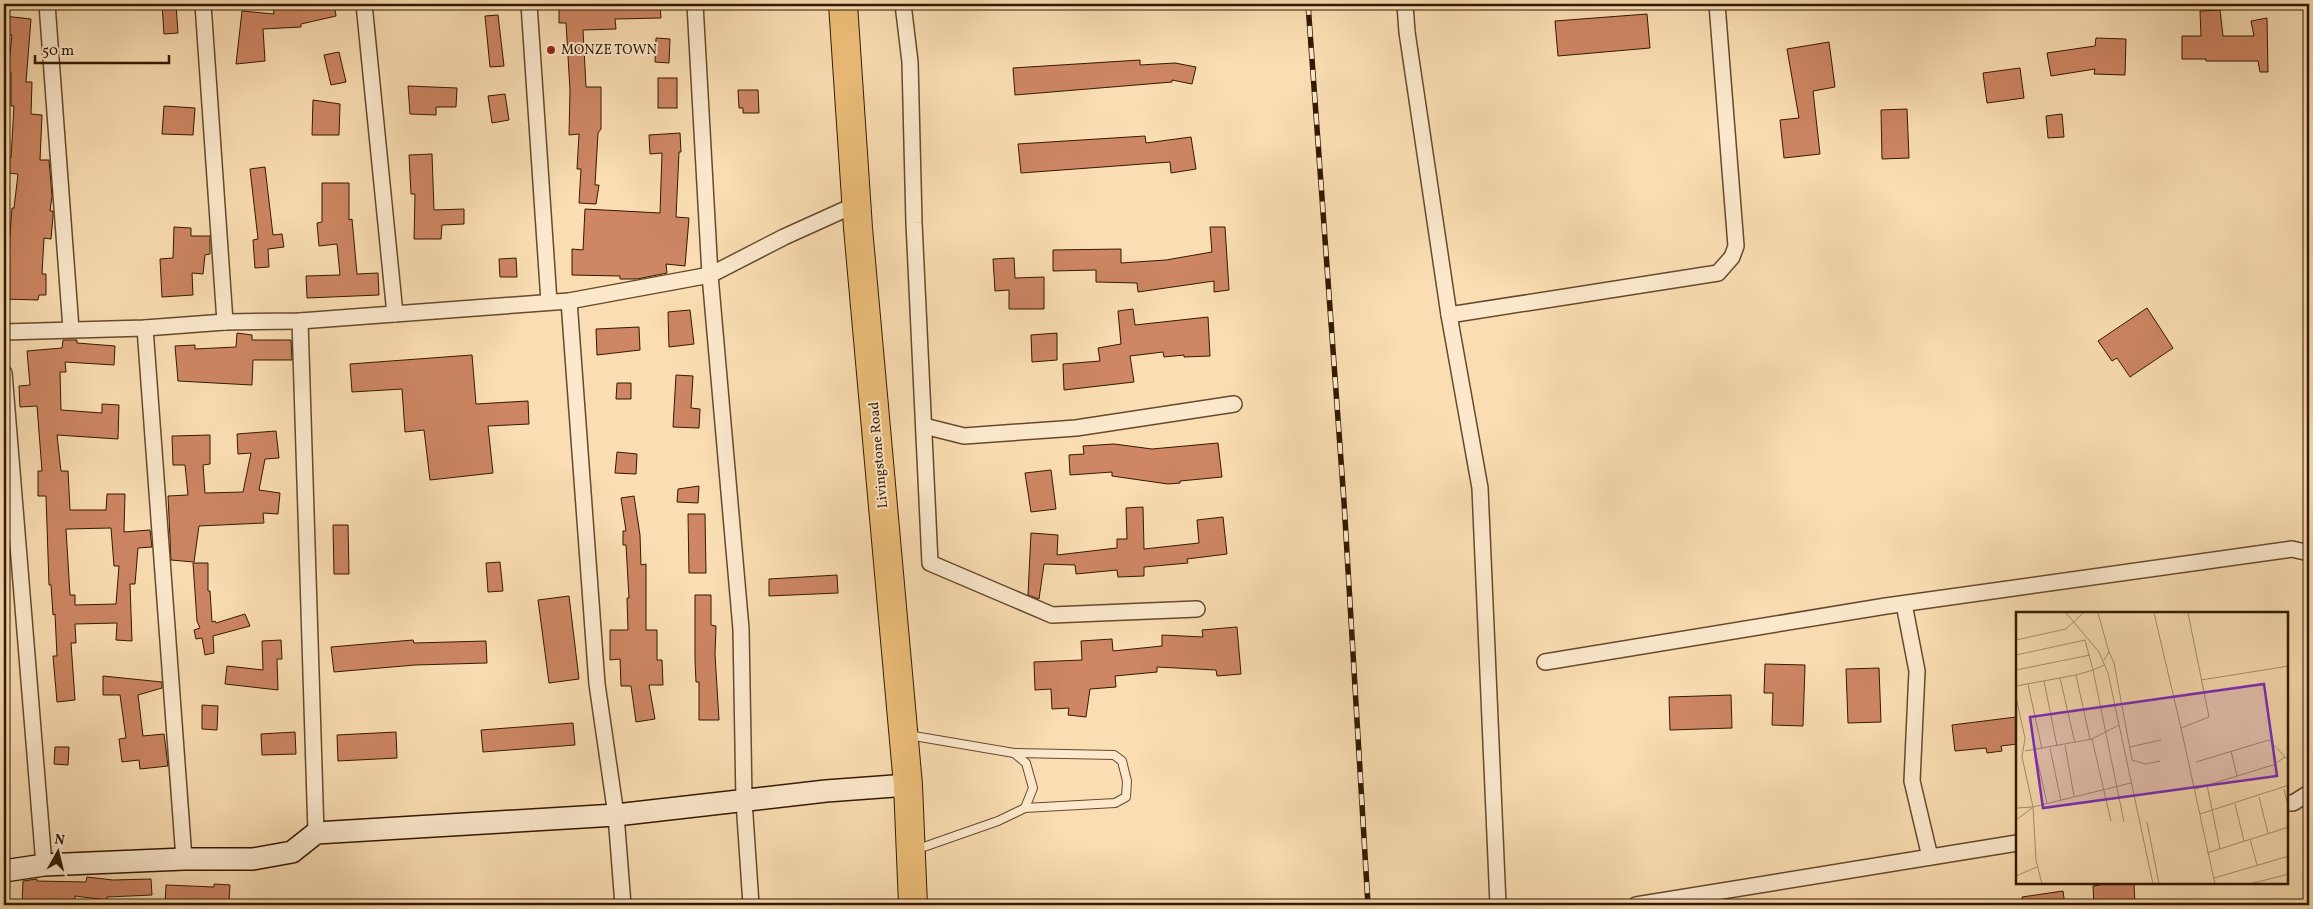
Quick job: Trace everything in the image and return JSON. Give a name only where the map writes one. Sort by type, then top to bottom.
[{"type":"highway","name":"Livingstone Road","points":[[843,4],[857,204],[908,785],[913,905]]},
{"type":"street","points":[[47,4],[71,329]]},
{"type":"street","points":[[203,4],[225,322]]},
{"type":"street","points":[[364,4],[395,314]]},
{"type":"street","points":[[529,4],[550,302]]},
{"type":"street","points":[[696,4],[710,275],[741,629],[744,801],[751,905]]},
{"type":"street","points":[[903,4],[910,62],[914,223],[930,563],[1052,615],[1197,609]]},
{"type":"street","points":[[1405,4],[1407,32],[1449,315],[1480,488],[1498,905]]},
{"type":"street","points":[[1449,315],[1718,273],[1728,262],[1736,246],[1717,4]]},
{"type":"street","points":[[4,332],[146,328],[225,322],[300,321],[569,301],[710,275],[800,229],[857,204]]},
{"type":"street","points":[[569,301],[597,684],[616,814],[623,905]]},
{"type":"street","points":[[300,321],[316,833]]},
{"type":"street","points":[[146,328],[184,859]]},
{"type":"street","points":[[4,373],[44,865]]},
{"type":"street","points":[[924,426],[964,436],[1076,428],[1234,404]]},
{"type":"street","points":[[1544,662],[1904,604],[2292,549],[2309,553]]},
{"type":"street","points":[[1904,604],[1917,671],[1912,781],[1930,857]]},
{"type":"street","points":[[4,871],[44,865],[184,859],[253,859],[292,852],[316,833],[616,814],[908,785]]},
{"type":"street","points":[[2288,804],[2309,793]]},
{"type":"street","points":[[1636,905],[2016,843]]},
{"type":"lane","points":[[904,735],[1014,754],[1114,755],[1122,761],[1127,781],[1126,797],[1116,803],[1025,808],[998,821],[911,852]]},
{"type":"lane","points":[[1014,754],[1026,763],[1033,788],[1025,808]]},
{"type":"building","points":[[162,4],[176,4],[178,33],[164,34]]},
{"type":"building","points":[[273,4],[300,4],[300,9],[323,4],[334,4],[336,16],[301,24],[301,27],[263,29],[265,61],[236,64],[242,11],[274,14]]},
{"type":"building","points":[[559,4],[660,4],[661,18],[615,19],[616,29],[583,30],[586,87],[601,87],[601,129],[598,133],[595,185],[599,185],[596,204],[579,203],[581,169],[577,169],[579,134],[569,135],[570,90],[566,23],[559,23]]},
{"type":"building","points":[[2220,10],[2223,36],[2254,36],[2251,21],[2267,18],[2268,72],[2260,72],[2258,61],[2182,59],[2182,36],[2201,36],[2200,11]]},
{"type":"building","points":[[1647,14],[1650,48],[1558,56],[1555,21]]},
{"type":"building","points":[[498,15],[504,66],[490,67],[485,16]]},
{"type":"building","points":[[4,16],[31,19],[26,82],[32,82],[31,114],[42,115],[40,160],[49,160],[52,196],[50,211],[53,211],[53,216],[51,239],[44,238],[42,274],[46,274],[46,295],[39,295],[38,300],[4,299],[4,260],[8,259],[12,208],[14,208],[18,174],[7,173],[8,158],[11,158],[14,106],[11,106],[11,72],[8,72],[12,35],[4,34]]},
{"type":"building","points":[[656,38],[670,39],[669,63],[655,62]]},
{"type":"building","points":[[2096,38],[2126,39],[2125,75],[2094,74],[2095,69],[2051,76],[2047,53],[2095,46]]},
{"type":"building","points":[[1829,42],[1835,87],[1813,91],[1820,154],[1784,158],[1780,120],[1799,118],[1787,49]]},
{"type":"building","points":[[339,52],[346,82],[331,85],[324,55]]},
{"type":"building","points":[[1140,60],[1140,65],[1175,63],[1196,67],[1192,84],[1172,80],[1172,82],[1015,95],[1013,68]]},
{"type":"building","points":[[2020,68],[2024,98],[1987,103],[1983,73]]},
{"type":"building","points":[[658,78],[677,78],[677,108],[658,108]]},
{"type":"building","points":[[408,86],[457,88],[456,107],[436,107],[436,115],[410,114]]},
{"type":"building","points":[[738,90],[758,90],[759,113],[743,113],[743,108],[739,108]]},
{"type":"building","points":[[505,94],[509,120],[492,123],[488,96]]},
{"type":"building","points":[[313,100],[340,104],[339,135],[312,135]]},
{"type":"building","points":[[164,106],[195,108],[193,135],[162,134]]},
{"type":"building","points":[[1907,109],[1909,158],[1882,159],[1881,110]]},
{"type":"building","points":[[2062,114],[2064,137],[2048,138],[2046,116]]},
{"type":"building","points":[[680,133],[681,152],[679,152],[676,217],[689,218],[685,266],[666,264],[667,273],[637,279],[620,279],[620,276],[572,275],[572,249],[583,250],[585,209],[660,213],[662,153],[650,154],[649,135]]},
{"type":"building","points":[[1145,136],[1146,143],[1191,137],[1196,169],[1171,173],[1170,162],[1021,173],[1018,144]]},
{"type":"building","points":[[432,154],[434,210],[464,209],[464,224],[442,225],[441,239],[414,239],[415,194],[411,194],[409,155]]},
{"type":"building","points":[[265,167],[273,235],[282,234],[284,247],[268,249],[269,267],[255,268],[253,240],[258,239],[250,169]]},
{"type":"building","points":[[322,183],[349,183],[349,220],[352,219],[357,274],[378,273],[379,295],[307,298],[306,276],[340,275],[337,244],[319,246],[317,223],[322,222]]},
{"type":"building","points":[[174,227],[191,228],[191,236],[210,236],[210,254],[205,255],[203,274],[192,273],[193,295],[162,297],[160,259],[173,258]]},
{"type":"building","points":[[1210,227],[1225,227],[1229,290],[1214,292],[1214,281],[1138,292],[1137,283],[1096,282],[1096,270],[1053,271],[1053,250],[1121,249],[1121,263],[1166,260],[1212,252]]},
{"type":"building","points":[[516,258],[517,277],[500,277],[499,259]]},
{"type":"building","points":[[1014,258],[1015,278],[1044,277],[1044,309],[1009,309],[1009,290],[995,291],[993,259]]},
{"type":"building","points":[[2147,308],[2173,348],[2130,377],[2117,358],[2112,361],[2098,341]]},
{"type":"building","points":[[1133,309],[1135,325],[1208,317],[1210,356],[1184,357],[1184,355],[1164,357],[1163,352],[1130,356],[1134,382],[1064,390],[1063,364],[1100,361],[1098,348],[1121,344],[1118,311]]},
{"type":"building","points":[[690,310],[694,344],[669,347],[668,312]]},
{"type":"building","points":[[639,327],[640,350],[597,355],[596,329]]},
{"type":"building","points":[[237,333],[252,335],[252,340],[291,340],[292,360],[253,360],[252,385],[178,381],[175,346],[195,345],[195,349],[236,347]]},
{"type":"building","points":[[1057,333],[1057,360],[1032,362],[1031,335]]},
{"type":"building","points":[[63,340],[77,340],[77,343],[115,346],[114,365],[65,362],[66,372],[60,372],[61,410],[102,413],[102,404],[119,405],[118,439],[57,435],[61,471],[68,471],[70,510],[106,510],[107,494],[125,494],[124,532],[150,530],[152,547],[138,548],[135,584],[130,584],[132,641],[116,640],[117,623],[75,624],[76,643],[71,643],[75,700],[57,702],[53,656],[57,656],[55,614],[53,615],[51,585],[49,585],[46,496],[38,496],[38,471],[42,471],[37,406],[20,407],[19,386],[30,385],[27,351],[62,348]],"holes":[[[111,528],[114,566],[119,566],[116,604],[75,605],[75,595],[70,595],[66,529]]]},
{"type":"building","points":[[472,355],[476,404],[528,401],[529,424],[488,426],[493,473],[430,480],[424,430],[405,432],[402,389],[352,392],[350,364]]},
{"type":"building","points":[[676,375],[693,376],[691,408],[700,409],[699,428],[673,427]]},
{"type":"building","points":[[617,383],[631,383],[631,399],[616,399]]},
{"type":"building","points":[[276,431],[279,458],[265,459],[259,490],[280,493],[278,514],[263,513],[264,523],[199,526],[194,562],[171,560],[168,496],[188,495],[185,465],[173,465],[172,436],[210,435],[210,464],[203,465],[205,493],[243,492],[251,453],[238,454],[237,434]]},
{"type":"building","points":[[1218,443],[1222,477],[1168,484],[1112,476],[1112,472],[1070,475],[1069,455],[1084,454],[1083,446],[1114,444],[1152,449]]},
{"type":"building","points":[[617,452],[637,454],[636,474],[615,473]]},
{"type":"building","points":[[1051,470],[1056,509],[1031,512],[1025,473]]},
{"type":"building","points":[[699,486],[698,503],[677,502],[678,489]]},
{"type":"building","points":[[634,496],[640,535],[641,565],[646,564],[646,630],[657,630],[657,660],[662,660],[663,685],[649,685],[655,719],[636,722],[631,686],[621,686],[620,659],[610,660],[610,630],[628,630],[627,598],[629,598],[626,545],[623,545],[623,531],[626,531],[621,498]]},
{"type":"building","points":[[1143,507],[1144,549],[1199,543],[1197,520],[1223,517],[1227,554],[1187,559],[1188,563],[1144,567],[1144,576],[1118,577],[1117,570],[1076,574],[1075,565],[1044,564],[1039,599],[1028,595],[1031,533],[1058,535],[1057,555],[1117,548],[1117,539],[1127,539],[1126,508]]},
{"type":"building","points":[[688,514],[705,514],[706,573],[689,573]]},
{"type":"building","points":[[333,525],[348,525],[349,574],[334,574]]},
{"type":"building","points":[[500,562],[503,591],[488,592],[486,563]]},
{"type":"building","points":[[193,563],[208,563],[208,591],[210,591],[212,622],[215,621],[216,623],[245,614],[250,626],[213,636],[214,653],[205,655],[202,638],[196,639],[194,630],[200,628],[197,621]]},
{"type":"building","points":[[837,575],[838,593],[769,596],[769,579]]},
{"type":"building","points":[[695,595],[711,595],[711,625],[716,626],[715,654],[719,720],[699,720],[699,682],[696,682],[695,660]]},
{"type":"building","points":[[569,596],[579,679],[549,683],[538,600]]},
{"type":"building","points":[[1237,627],[1241,674],[1217,676],[1216,670],[1157,667],[1157,672],[1115,676],[1116,687],[1090,689],[1086,717],[1068,715],[1069,708],[1052,709],[1051,689],[1035,690],[1034,662],[1082,660],[1081,641],[1112,639],[1113,651],[1162,646],[1162,635],[1203,637],[1202,630]]},
{"type":"building","points":[[281,640],[282,659],[277,659],[278,690],[225,684],[227,666],[263,670],[262,641]]},
{"type":"building","points":[[413,640],[414,643],[486,641],[487,663],[415,665],[334,672],[331,647]]},
{"type":"building","points":[[1765,664],[1805,665],[1803,726],[1772,725],[1773,693],[1764,693]]},
{"type":"building","points":[[1879,668],[1881,722],[1848,723],[1846,669]]},
{"type":"building","points":[[103,676],[162,682],[162,688],[138,695],[143,736],[164,734],[168,766],[140,769],[139,760],[122,762],[119,739],[126,738],[120,695],[103,695]]},
{"type":"building","points":[[1731,695],[1732,728],[1670,730],[1669,697]]},
{"type":"building","points":[[202,705],[218,706],[217,730],[202,729]]},
{"type":"building","points":[[2016,717],[2016,744],[2001,746],[2002,751],[1987,753],[1986,748],[1955,751],[1952,725]]},
{"type":"building","points":[[573,723],[575,745],[483,752],[481,730]]},
{"type":"building","points":[[295,732],[296,754],[262,755],[261,734]]},
{"type":"building","points":[[396,732],[397,758],[338,761],[337,735]]},
{"type":"building","points":[[55,747],[69,747],[68,765],[54,764]]},
{"type":"building","points":[[87,877],[113,880],[151,879],[152,895],[107,897],[107,900],[75,896],[75,902],[64,902],[64,905],[22,905],[23,881],[37,879],[37,881],[86,882]]},
{"type":"building","points":[[214,884],[230,885],[229,901],[200,900],[200,905],[165,905],[166,885],[214,887]]},
{"type":"building","points":[[2134,884],[2135,905],[2094,905],[2093,886]]},
{"type":"building","points":[[2063,891],[2065,905],[2023,905],[2022,897]]},
{"type":"railway","points":[[1308,4],[1344,502],[1368,905]]},
{"type":"place","name":"MONZE TOWN","points":[[551,50]]}]
